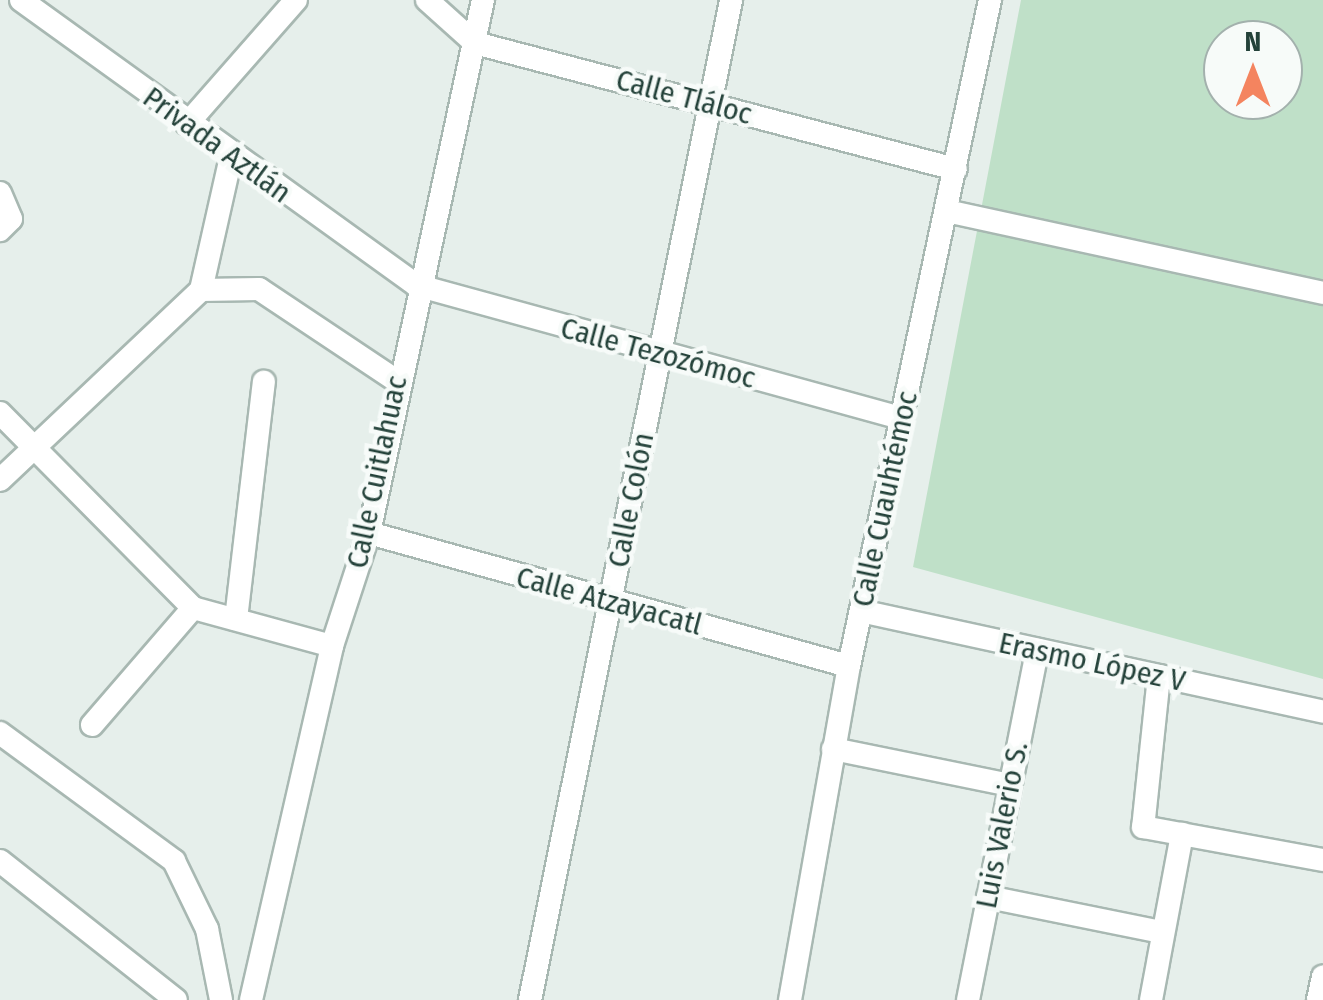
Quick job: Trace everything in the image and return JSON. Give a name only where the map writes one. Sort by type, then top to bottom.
[{"type":"street","name":"Privada Aztlán","points":[[21,0],[231,157],[416,286]]},
{"type":"street","points":[[188,124],[296,0]]},
{"type":"street","name":"Calle Tláloc","points":[[426,0],[475,43],[956,169]]},
{"type":"street","name":"Calle Cuitlahuac","points":[[251,1000],[332,646],[369,533],[416,286],[483,0]]},
{"type":"street","name":"Calle Colón","points":[[530,1000],[732,0]]},
{"type":"street","name":"Calle Cuauhtémoc","points":[[790,1000],[833,749],[990,0]]},
{"type":"street","points":[[0,480],[33,444],[201,290],[231,157]]},
{"type":"street","points":[[0,194],[6,225]]},
{"type":"street","points":[[948,211],[1323,293]]},
{"type":"street","name":"Calle Tezozómoc","points":[[416,286],[660,356],[901,418]]},
{"type":"street","points":[[201,290],[259,289],[397,381]]},
{"type":"street","points":[[236,619],[264,382]]},
{"type":"street","points":[[0,413],[193,608],[332,646]]},
{"type":"street","name":"Calle Atzayacatl","points":[[369,533],[850,666]]},
{"type":"street","points":[[92,725],[193,608]]},
{"type":"street","name":"Erasmo López V","points":[[861,611],[1323,712]]},
{"type":"street","name":"Luis Valerio S.","points":[[968,1000],[1037,650]]},
{"type":"street","points":[[1159,676],[1143,827],[1323,860]]},
{"type":"street","points":[[0,733],[174,861],[207,929],[221,1000]]},
{"type":"street","points":[[833,749],[1010,785]]},
{"type":"street","points":[[1151,1000],[1182,834]]},
{"type":"street","points":[[0,861],[176,1000]]},
{"type":"street","points":[[988,897],[1162,932]]},
{"type":"street","points":[[1318,1000],[1323,976]]},
{"type":"green space","points":[[1021,0],[1323,0],[1323,679],[913,567]]}]
